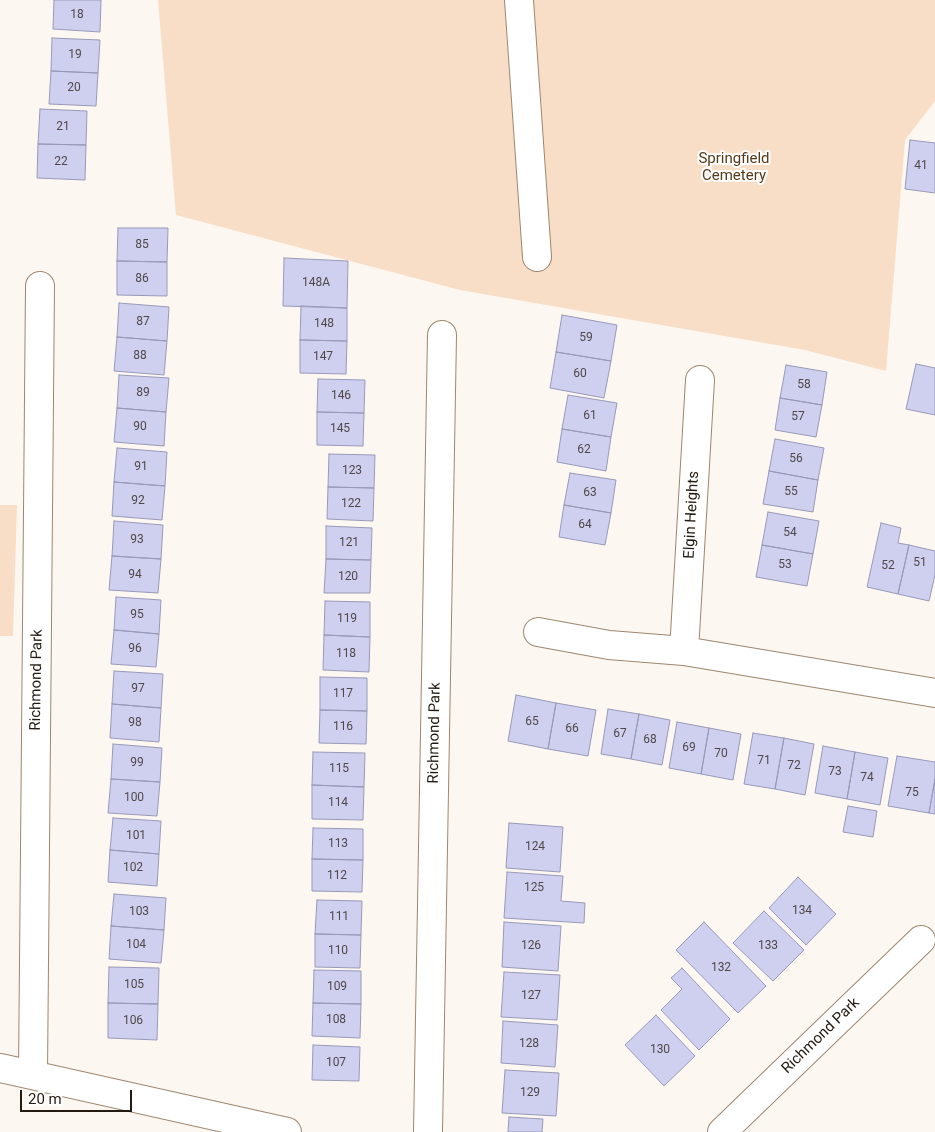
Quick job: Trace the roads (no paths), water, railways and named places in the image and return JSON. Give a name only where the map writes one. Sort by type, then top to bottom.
[{"type":"street","points":[[519,0],[537,257]]},
{"type":"street","name":"Richmond Park","points":[[33,1073],[40,286]]},
{"type":"street","name":"Richmond Park","points":[[428,1132],[442,334]]},
{"type":"street","name":"Elgin Heights","points":[[684,650],[700,380]]},
{"type":"street","points":[[538,632],[609,645],[684,650],[935,693]]},
{"type":"street","name":"Richmond Park","points":[[722,1132],[921,940]]},
{"type":"street","points":[[0,1068],[33,1073],[287,1132]]},
{"type":"park label","name":"Springfield Cemetery","points":[[734,168]]}]
